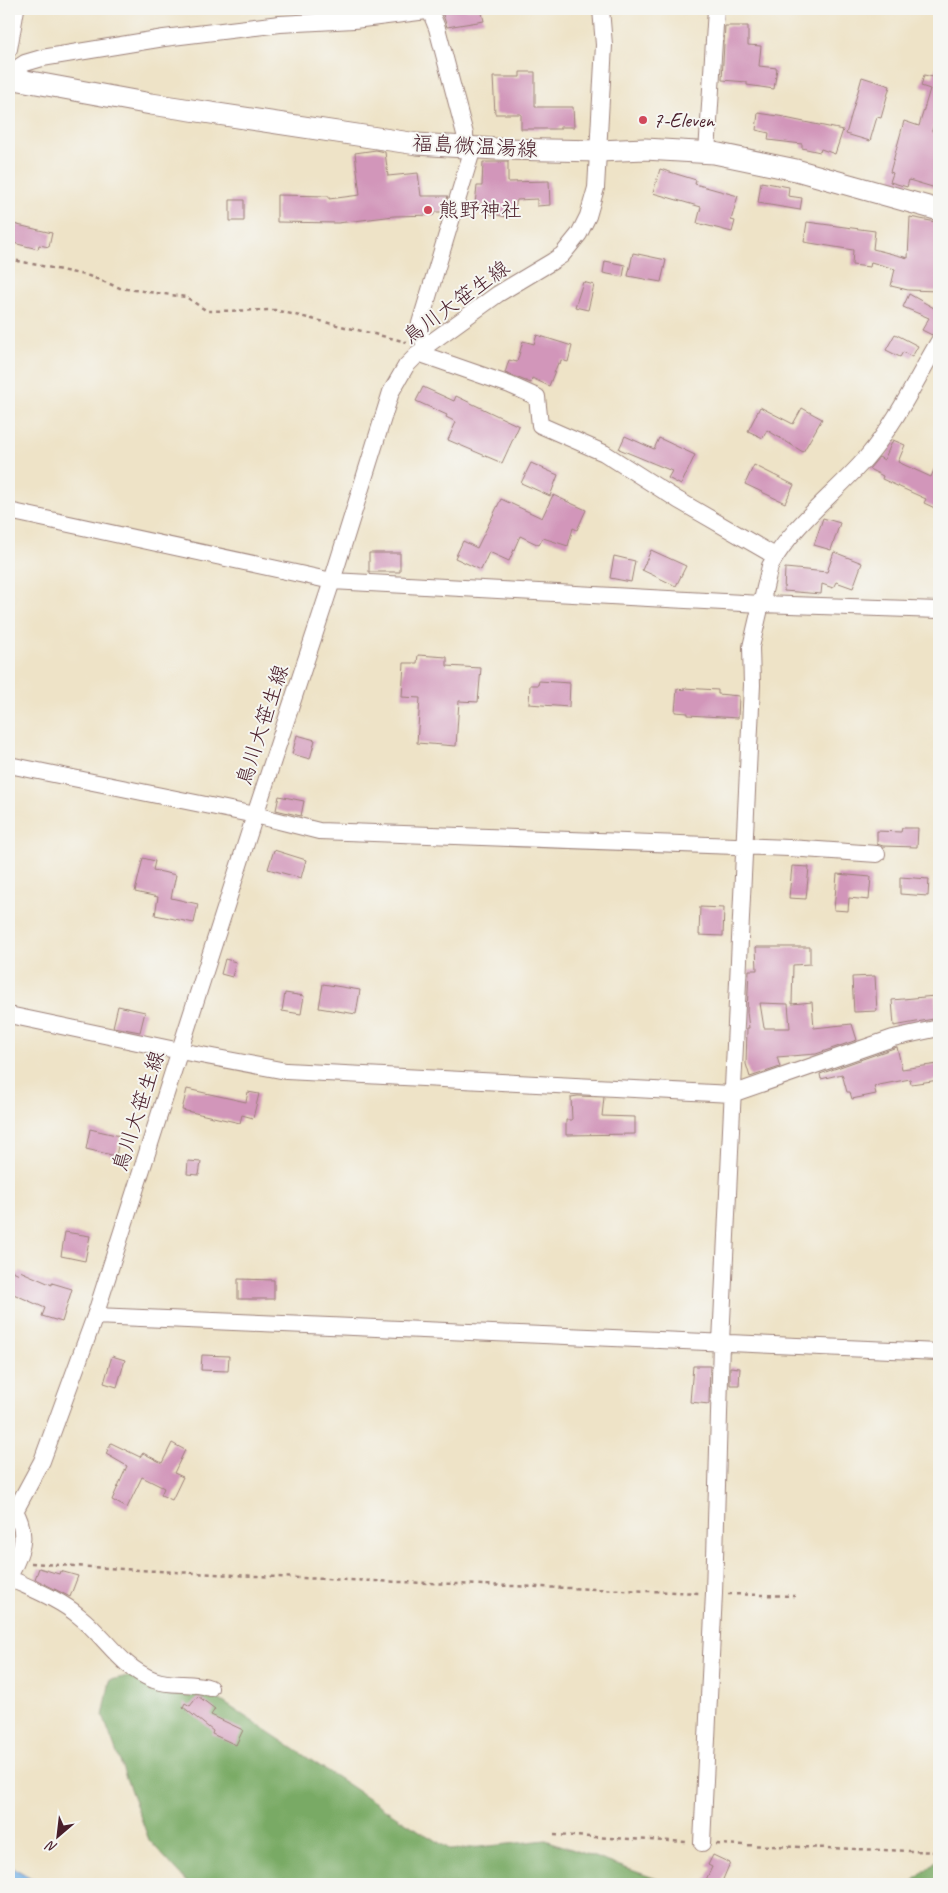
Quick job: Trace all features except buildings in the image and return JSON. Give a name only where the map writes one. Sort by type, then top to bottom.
[{"type":"main road","name":"福島微温湯線","points":[[11,79],[317,130],[417,144],[469,148],[599,151],[645,149],[707,152],[796,170],[939,210]]},
{"type":"street","points":[[9,48],[16,9]]},
{"type":"street","name":"鳥川大笹生線","points":[[12,1515],[42,1461],[95,1316],[391,392],[406,366],[422,349],[498,294],[562,254],[579,234],[588,216],[596,188],[599,151],[604,45],[601,9]]},
{"type":"street","points":[[707,152],[716,9]]},
{"type":"street","points":[[11,79],[19,67],[25,63],[164,38],[280,24],[354,20],[427,11],[431,13],[437,28],[469,148],[418,330],[422,349],[510,385],[536,398],[540,424],[604,454],[678,500],[776,556]]},
{"type":"street","points":[[702,1843],[714,1593],[721,1342],[752,685],[751,648],[770,566],[776,556],[798,529],[867,457],[891,423],[939,341]]},
{"type":"street","points":[[9,511],[332,581],[761,604],[939,610]]},
{"type":"street","points":[[9,765],[255,815],[319,831],[744,846],[877,854]]},
{"type":"street","points":[[9,1015],[286,1071],[732,1094],[893,1038],[939,1028]]},
{"type":"street","points":[[95,1316],[939,1352]]},
{"type":"street","points":[[12,1515],[21,1522],[23,1530],[17,1562],[9,1578],[65,1606],[78,1615],[111,1649],[142,1674],[159,1682],[197,1684],[210,1688]]},
{"type":"path","points":[[9,259],[89,276],[120,288],[186,297],[207,311],[275,310],[422,349]]},
{"type":"path","points":[[17,1562],[101,1568],[795,1596]]},
{"type":"path","points":[[554,1835],[939,1852]]},
{"type":"green space","points":[[137,1674],[205,1690],[400,1819],[451,1850],[546,1840],[671,1884],[189,1884],[149,1840],[103,1716],[110,1680]]},
{"type":"green space","points":[[939,1858],[939,1884],[910,1884]]},
{"type":"water","points":[[9,1866],[12,1867],[42,1884],[9,1884]]},
{"type":"place","name":"7-Eleven","points":[[643,120]]},
{"type":"place","name":"熊野神社","points":[[428,210]]}]
